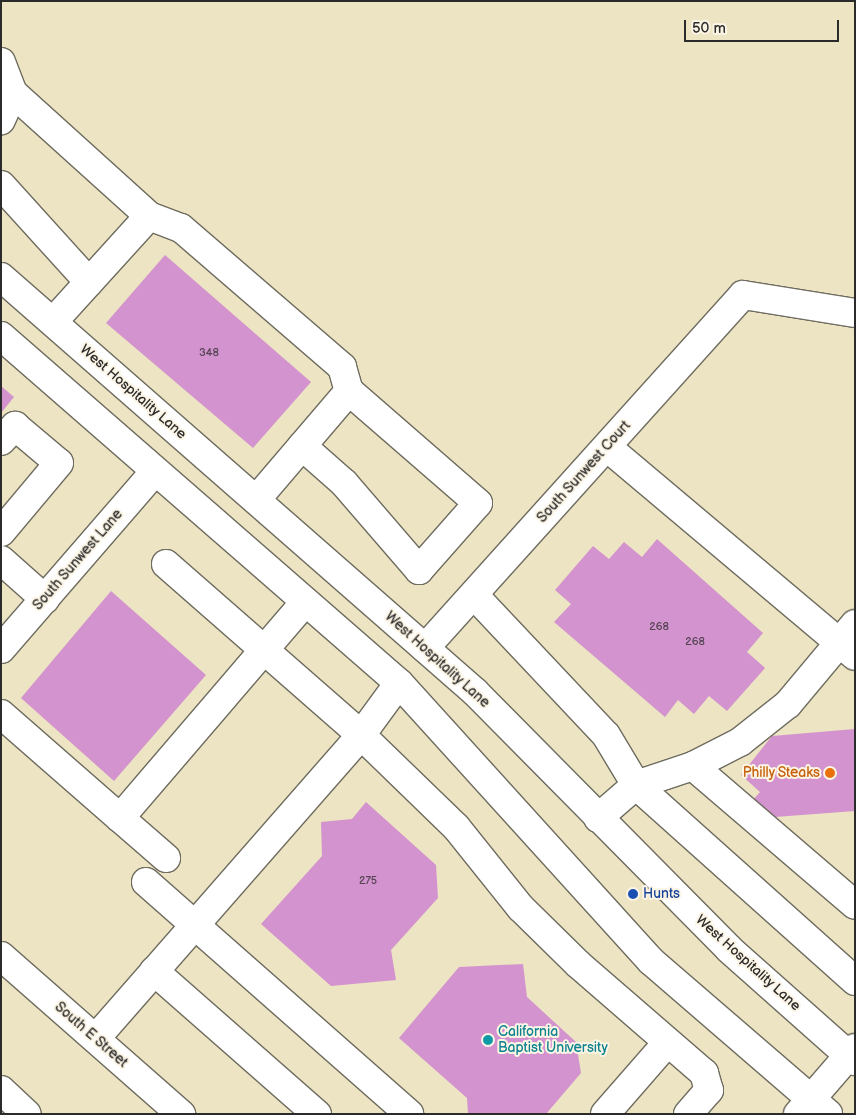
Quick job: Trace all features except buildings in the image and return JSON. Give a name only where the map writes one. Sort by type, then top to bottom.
[{"type":"main road","points":[[1,62],[13,93],[149,216],[181,228],[342,367],[349,391],[478,503],[419,570],[344,483],[302,446]]},
{"type":"main road","points":[[1,120],[13,93]]},
{"type":"main road","points":[[1,185],[89,282]]},
{"type":"main road","points":[[53,322],[149,216]]},
{"type":"main road","name":"West Hospitality Lane","points":[[1,277],[425,648],[729,949],[853,1055]]},
{"type":"main road","name":"South Sunwest Court","points":[[425,648],[744,295],[855,313]]},
{"type":"main road","points":[[1,336],[399,683],[650,961],[812,1109],[853,1055]]},
{"type":"main road","points":[[256,500],[349,391]]},
{"type":"main road","points":[[1,441],[15,426],[58,463],[1,532]]},
{"type":"main road","points":[[598,818],[636,785],[693,766],[740,742],[788,704],[850,641],[607,447]]},
{"type":"main road","name":"South Sunwest Lane","points":[[1,649],[155,471]]},
{"type":"main road","points":[[1,560],[45,599]]},
{"type":"main road","points":[[166,564],[361,735],[450,820],[521,908],[578,964],[667,1043],[704,1073],[709,1090],[688,1114]]},
{"type":"main road","points":[[474,595],[606,735],[636,785],[855,981]]},
{"type":"main road","points":[[120,818],[305,602]]},
{"type":"main road","points":[[96,1038],[361,735],[399,683]]},
{"type":"main road","points":[[1,714],[166,858]]},
{"type":"main road","points":[[693,766],[855,905]]},
{"type":"main road","points":[[146,882],[394,1109]]},
{"type":"main road","name":"South E Street","points":[[1,956],[181,1114]]},
{"type":"main road","points":[[154,971],[317,1114]]},
{"type":"main road","points":[[605,1114],[667,1043]]},
{"type":"main road","points":[[1,1090],[27,1114]]},
{"type":"place","name":"Philly Steaks","points":[[830,773]]},
{"type":"place","name":"Hunts","points":[[633,894]]},
{"type":"place","name":"California Baptist University","points":[[488,1040]]}]
